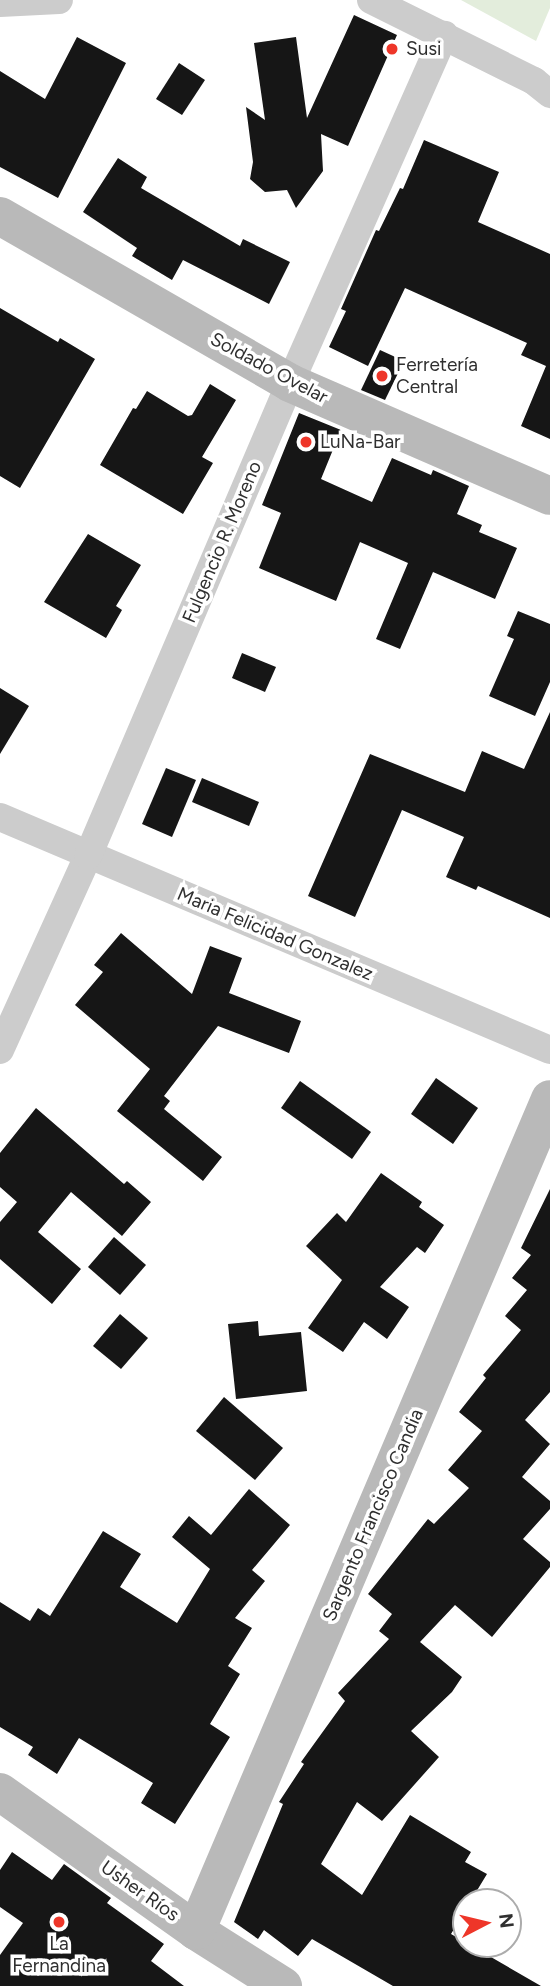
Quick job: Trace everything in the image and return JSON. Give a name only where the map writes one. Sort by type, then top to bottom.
[{"type":"street","points":[[0,3],[60,0]]},
{"type":"street","points":[[371,0],[534,81],[550,94]]},
{"type":"street","name":"Fulgencio R. Moreno","points":[[0,1050],[88,856],[289,383],[444,35]]},
{"type":"street","name":"Soldado Ovelar","points":[[0,216],[289,383],[550,496]]},
{"type":"street","name":"Maria Felicidad Gonzalez","points":[[0,817],[550,1050]]},
{"type":"street","name":"Sargento Francisco Candia","points":[[196,1931],[550,1098]]},
{"type":"street","name":"Usher Ríos","points":[[0,1792],[196,1931],[283,1986]]},
{"type":"green space","points":[[461,0],[550,0],[550,8],[536,41]]},
{"type":"building","points":[[354,15],[397,35],[348,146],[321,134],[323,171],[296,208],[287,190],[265,192],[250,179],[253,162],[246,107],[265,120],[254,43],[296,37],[307,118]]},
{"type":"building","points":[[77,37],[126,63],[58,198],[0,167],[0,71],[45,99]]},
{"type":"building","points":[[179,63],[205,80],[182,115],[156,99]]},
{"type":"building","points":[[424,140],[499,172],[478,222],[550,254],[550,439],[521,426],[546,366],[521,355],[527,343],[405,288],[368,366],[329,347],[346,311],[341,309],[376,230],[379,231],[400,188],[403,189]]},
{"type":"building","points":[[118,158],[147,177],[141,188],[240,246],[243,239],[290,262],[269,304],[183,260],[172,280],[132,256],[137,248],[83,212]]},
{"type":"building","points":[[0,308],[58,342],[60,338],[95,359],[20,488],[0,476]]},
{"type":"building","name":"Ferretería Central","points":[[380,350],[404,361],[385,400],[361,390]]},
{"type":"building","points":[[210,384],[236,400],[202,457],[213,463],[183,514],[100,465],[133,408],[136,409],[147,391],[188,416],[192,415]]},
{"type":"building","points":[[299,413],[341,430],[321,479],[372,502],[392,458],[431,475],[433,470],[469,486],[457,514],[482,525],[479,532],[517,548],[495,599],[433,572],[400,649],[376,639],[408,563],[360,542],[336,601],[259,568],[281,513],[262,505]]},
{"type":"building","points":[[88,534],[141,565],[116,606],[122,610],[106,638],[44,602]]},
{"type":"building","points":[[518,611],[550,624],[550,682],[535,716],[489,696],[514,639],[507,636]]},
{"type":"building","points":[[242,653],[276,667],[265,692],[232,678]]},
{"type":"building","points":[[0,688],[29,706],[0,754]]},
{"type":"building","points":[[550,712],[550,918],[478,886],[476,890],[446,877],[464,837],[402,810],[355,917],[308,896],[370,754],[465,792],[482,751],[524,769]]},
{"type":"building","points":[[166,768],[196,780],[172,837],[142,824]]},
{"type":"building","points":[[202,778],[259,802],[249,826],[192,802]]},
{"type":"building","points":[[121,933],[192,994],[210,946],[242,958],[229,993],[301,1021],[289,1053],[218,1026],[164,1096],[170,1101],[164,1109],[222,1157],[203,1181],[117,1111],[150,1069],[75,1005],[103,972],[94,965]]},
{"type":"building","points":[[436,1078],[478,1108],[453,1144],[411,1114]]},
{"type":"building","points":[[300,1081],[371,1132],[352,1159],[281,1108]]},
{"type":"building","points":[[36,1108],[124,1184],[127,1181],[151,1202],[122,1236],[71,1192],[38,1232],[81,1269],[52,1304],[0,1259],[0,1222],[17,1202],[0,1187],[0,1153]]},
{"type":"building","points":[[381,1173],[422,1202],[419,1207],[444,1225],[425,1253],[417,1247],[380,1287],[409,1307],[387,1339],[364,1322],[343,1352],[308,1328],[342,1280],[306,1246],[337,1213],[346,1222]]},
{"type":"building","points":[[550,1189],[550,1392],[525,1420],[550,1444],[522,1477],[550,1501],[550,1509],[523,1539],[550,1562],[550,1567],[492,1637],[455,1605],[420,1642],[462,1677],[452,1692],[411,1731],[439,1757],[382,1821],[357,1802],[321,1864],[362,1895],[410,1815],[471,1852],[465,1862],[487,1874],[478,1888],[452,1888],[452,1958],[493,1958],[541,1986],[393,1986],[312,1939],[298,1956],[264,1930],[258,1939],[234,1922],[283,1804],[279,1802],[304,1764],[301,1762],[345,1701],[338,1693],[389,1639],[379,1631],[392,1614],[368,1594],[428,1519],[434,1524],[469,1488],[448,1470],[482,1431],[459,1412],[486,1378],[483,1375],[521,1330],[505,1316],[527,1290],[512,1278],[531,1255],[521,1248]]},
{"type":"building","points":[[114,1237],[146,1265],[120,1295],[88,1267]]},
{"type":"building","points":[[120,1314],[148,1338],[121,1369],[93,1346]]},
{"type":"building","points":[[258,1321],[259,1336],[301,1332],[307,1391],[236,1399],[228,1324]]},
{"type":"building","points":[[224,1397],[283,1448],[255,1480],[196,1431]]},
{"type":"building","points":[[249,1489],[290,1525],[252,1570],[265,1581],[235,1618],[252,1628],[228,1666],[240,1674],[210,1724],[230,1737],[175,1824],[141,1803],[153,1783],[79,1738],[57,1774],[28,1755],[33,1747],[0,1727],[0,1602],[30,1621],[38,1608],[50,1616],[103,1531],[141,1554],[120,1587],[177,1623],[210,1569],[172,1537],[189,1516],[211,1535]]},
{"type":"building","points":[[12,1852],[52,1880],[64,1864],[111,1898],[107,1903],[164,1944],[151,1961],[184,1986],[0,1986],[0,1955],[23,1923],[0,1907],[0,1870]]},
{"type":"place","name":"Susi","points":[[392,49]]},
{"type":"place","name":"Ferretería Central","points":[[382,376]]},
{"type":"place","name":"LuNa-Bar","points":[[306,442]]},
{"type":"place","name":"La Fernandina","points":[[59,1922]]}]
